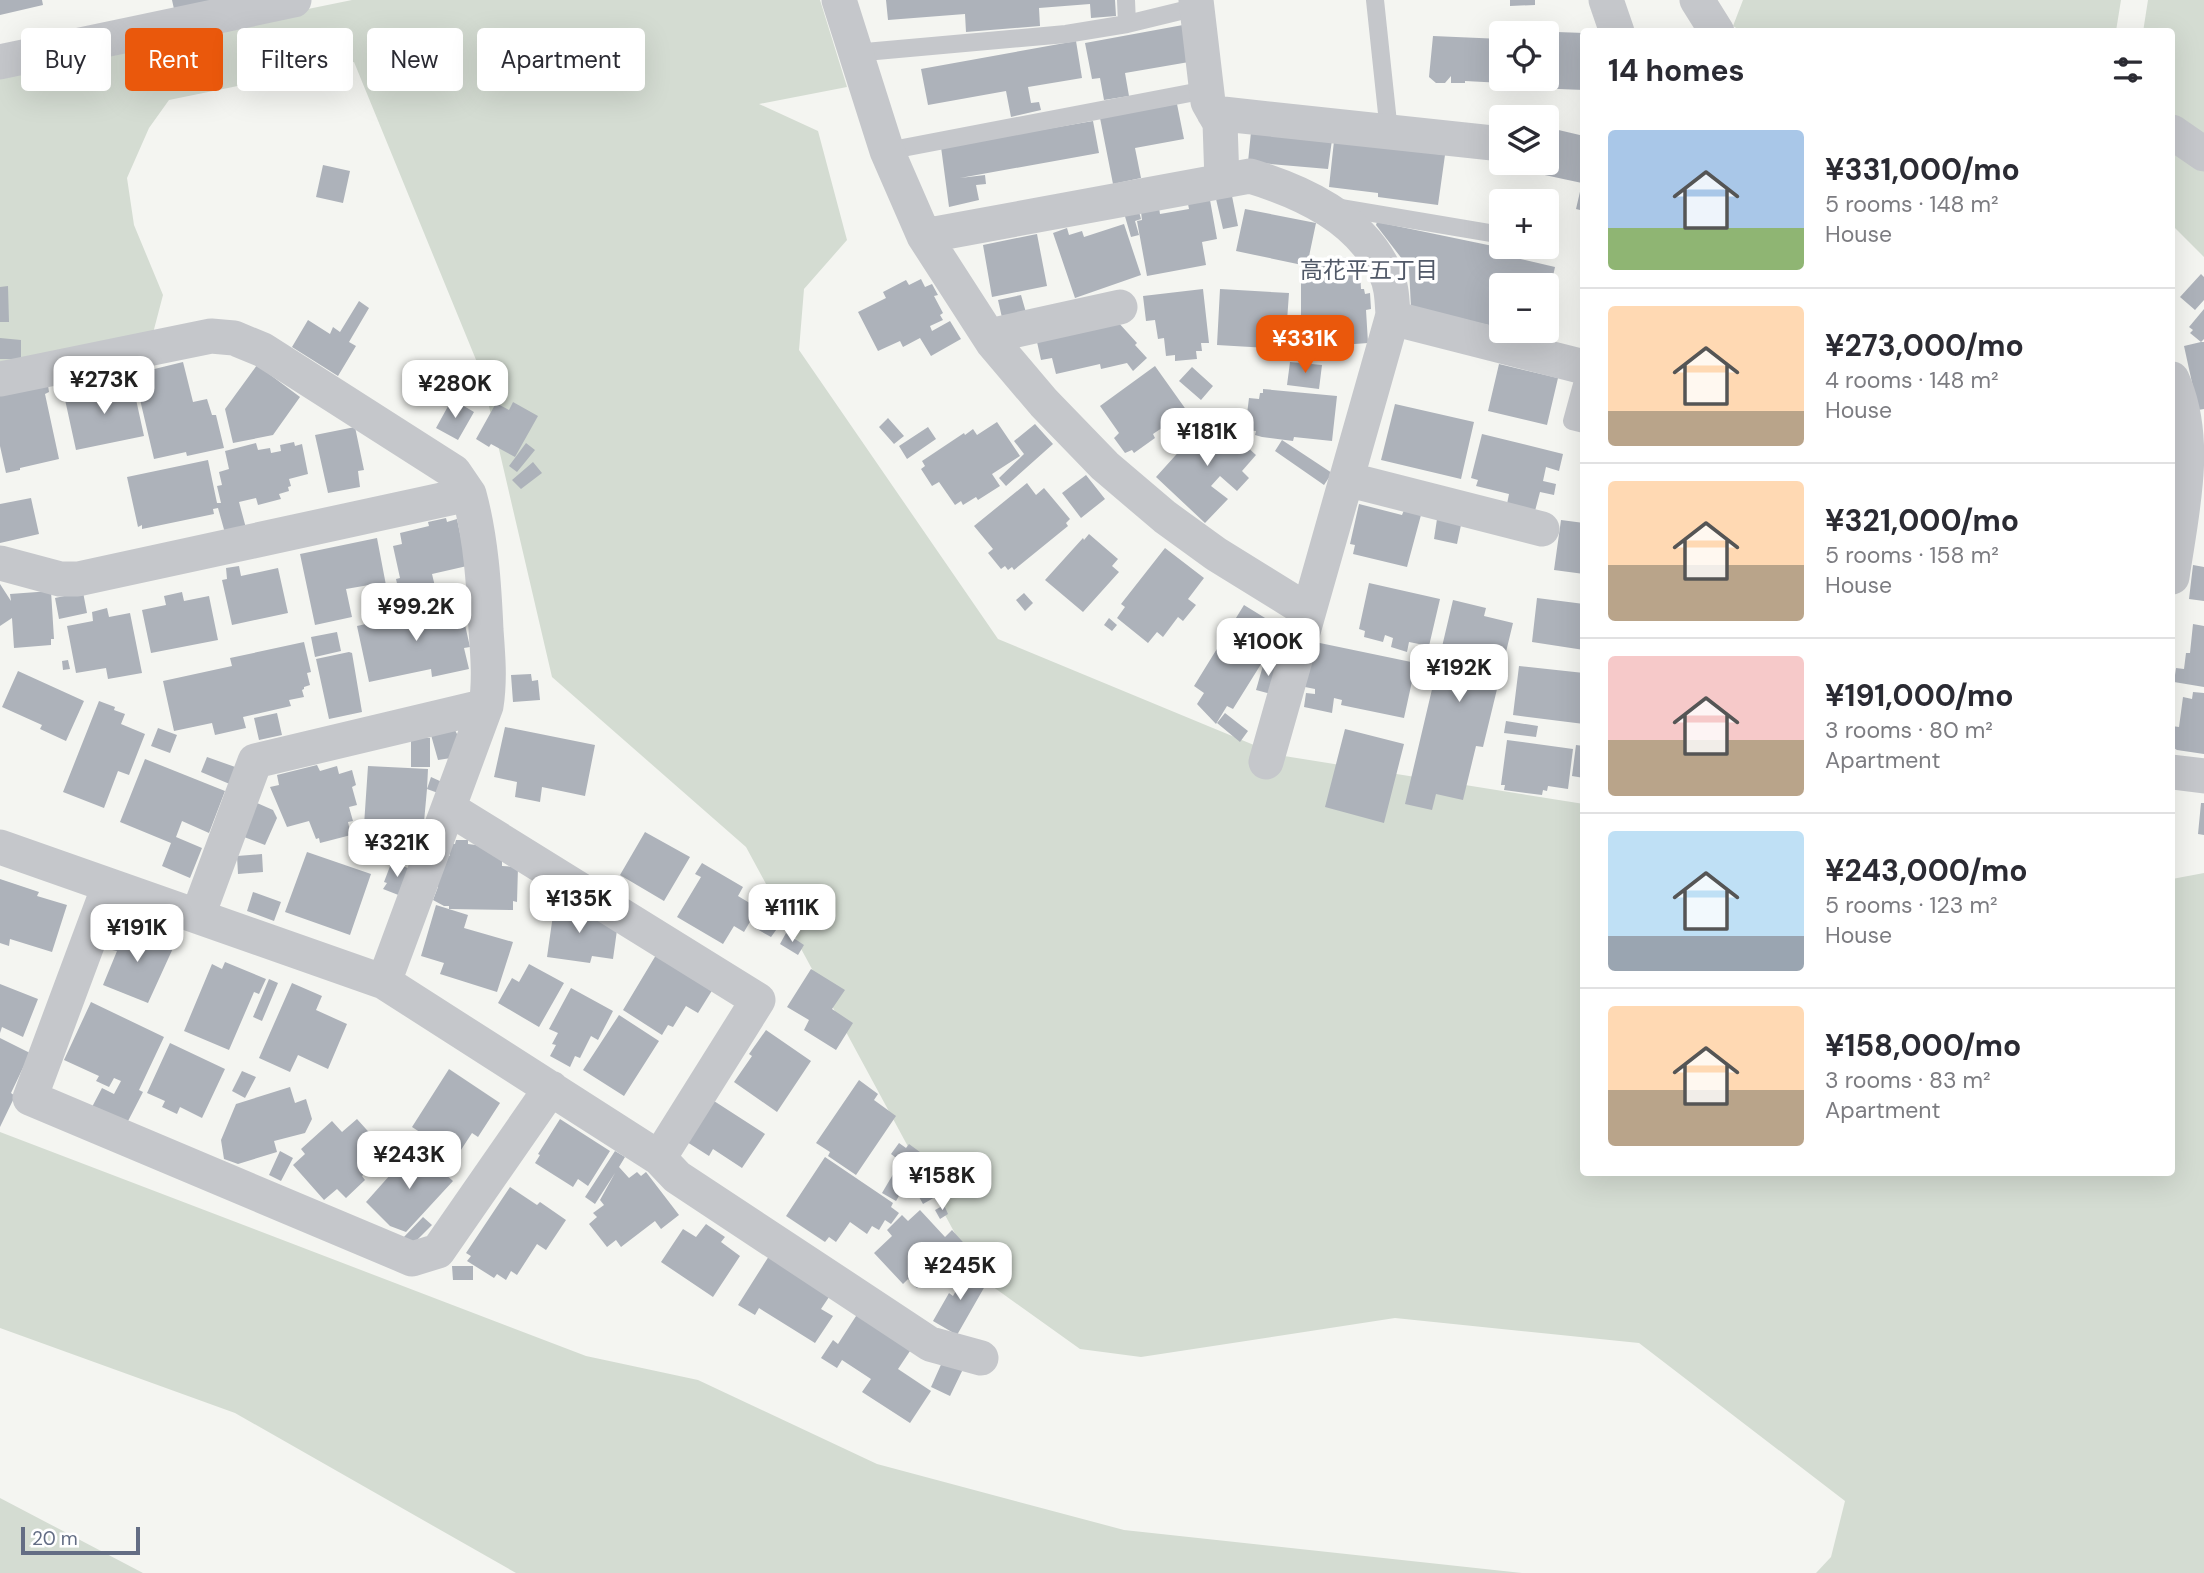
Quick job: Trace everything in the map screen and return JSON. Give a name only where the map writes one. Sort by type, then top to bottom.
[{"type":"street","points":[[0,62],[294,0]]},
{"type":"street","points":[[839,0],[887,151],[924,236],[989,336],[1044,402],[1105,466],[1216,554],[1308,611]]},
{"type":"street","points":[[1606,0],[1616,28]]},
{"type":"street","points":[[1697,0],[1714,28]]},
{"type":"street","points":[[1196,3],[1210,102],[1220,123],[1222,181]]},
{"type":"street","points":[[1210,102],[1389,132],[1489,143]]},
{"type":"street","points":[[2175,134],[2204,154]]},
{"type":"street","points":[[924,236],[1250,177],[1280,186],[1323,205],[1347,223],[1372,250],[1386,272],[1392,292],[1392,318],[1266,762]]},
{"type":"street","points":[[989,336],[1120,307]]},
{"type":"street","points":[[1392,318],[1580,366]]},
{"type":"street","points":[[0,379],[211,337],[234,338],[263,350],[454,472],[468,495],[475,515],[484,590],[489,686],[486,706],[450,809],[384,982]]},
{"type":"street","points":[[2175,386],[2186,436],[2187,467],[2175,549]]},
{"type":"street","points":[[1346,479],[1542,529]]},
{"type":"street","points":[[0,563],[60,579],[78,579],[468,495]]},
{"type":"street","points":[[198,915],[256,761],[486,706]]},
{"type":"street","points":[[2175,772],[2204,776]]},
{"type":"street","points":[[450,809],[758,1000],[659,1158]]},
{"type":"street","points":[[0,847],[384,982],[659,1158],[677,1177],[930,1344],[981,1359]]},
{"type":"street","points":[[109,886],[30,1098],[412,1259],[438,1251],[551,1088]]},
{"type":"lane","points":[[1126,0],[1127,24]]},
{"type":"lane","points":[[1375,0],[1389,132]]},
{"type":"lane","points":[[854,53],[1066,34],[1127,24],[1196,3]]},
{"type":"lane","points":[[887,151],[1210,102]]},
{"type":"lane","points":[[1323,205],[1489,232]]},
{"type":"lane","points":[[1580,392],[1572,421],[1580,423]]},
{"type":"shaded area","points":[[352,0],[820,0],[847,87],[759,104],[818,131],[847,240],[804,289],[799,350],[998,639],[1278,755],[1580,803],[1580,1176],[2175,1176],[2175,878],[2204,873],[2204,1573],[1816,1573],[1831,1557],[1845,1501],[1639,1343],[1395,1318],[1141,1357],[1080,1349],[978,1276],[746,847],[552,677],[481,372],[353,62],[353,28],[237,28],[237,86],[223,89],[223,28],[215,28]]},
{"type":"shaded area","points":[[1743,0],[2121,0],[2116,28],[1733,26]]},
{"type":"shaded area","points":[[2148,0],[2204,0],[2204,257],[2175,228],[2175,28],[2144,28]]},
{"type":"shaded area","points":[[125,46],[125,91],[213,91],[169,100],[149,128],[127,178],[134,225],[163,295],[152,337],[0,369],[0,72],[21,68],[21,91],[111,91],[111,49]]},
{"type":"shaded area","points":[[0,1132],[586,1356],[698,1380],[877,1464],[1124,1530],[1522,1573],[516,1573],[235,1413],[0,1328]]},
{"type":"shaded area","points":[[0,1498],[143,1573],[0,1573]]},
{"type":"building","points":[[0,0],[42,0],[43,5],[0,15]]},
{"type":"building","points":[[172,0],[230,0],[174,9]]},
{"type":"building","points":[[886,0],[1115,0],[1116,16],[1091,18],[1090,4],[1039,8],[1040,26],[966,32],[965,14],[888,20]]},
{"type":"building","points":[[1510,0],[1535,0],[1535,5],[1510,6]]},
{"type":"building","points":[[1183,25],[1189,62],[1125,73],[1129,96],[1104,100],[1100,78],[1092,79],[1085,43]]},
{"type":"building","points":[[1559,32],[1580,33],[1580,90],[1559,89]]},
{"type":"building","points":[[1433,36],[1489,38],[1489,82],[1451,83],[1451,76],[1445,83],[1436,83],[1429,77]]},
{"type":"building","points":[[1076,41],[1082,78],[1028,87],[1031,103],[1039,102],[1041,110],[1011,117],[1006,91],[928,105],[921,69]]},
{"type":"building","points":[[1177,104],[1184,139],[1135,148],[1141,178],[1113,184],[1100,118]]},
{"type":"building","points":[[1093,121],[1099,153],[960,178],[985,175],[986,184],[976,185],[979,200],[949,207],[941,147]]},
{"type":"building","points":[[1559,130],[1580,135],[1580,183],[1545,175],[1559,175]]},
{"type":"building","points":[[1251,132],[1332,140],[1328,169],[1248,162]]},
{"type":"building","points":[[1334,141],[1445,155],[1438,205],[1329,187]]},
{"type":"building","points":[[323,165],[350,171],[343,203],[316,197]]},
{"type":"building","points":[[1580,192],[1580,210],[1576,209]]},
{"type":"building","points":[[1232,196],[1238,226],[1223,229],[1216,199]]},
{"type":"building","points":[[1210,200],[1217,239],[1202,242],[1206,265],[1147,276],[1137,221],[1142,220],[1141,212],[1159,208],[1160,214],[1189,209],[1188,204]]},
{"type":"building","points":[[1138,208],[1141,219],[1135,221],[1139,235],[1131,237],[1124,213]]},
{"type":"building","points":[[1245,209],[1316,223],[1307,266],[1236,251]]},
{"type":"building","points":[[1377,222],[1489,245],[1489,259],[1520,259],[1555,267],[1554,273],[1489,273],[1489,325],[1411,308],[1409,268],[1376,225]]},
{"type":"building","points":[[1124,224],[1141,275],[1075,298],[1053,233],[1067,228],[1069,235],[1082,231],[1084,237]]},
{"type":"building","points":[[1037,234],[1047,286],[992,297],[983,245]]},
{"type":"building","points":[[1359,257],[1361,289],[1364,289],[1365,294],[1370,293],[1371,309],[1366,310],[1368,343],[1301,348],[1301,343],[1295,344],[1294,323],[1301,322],[1301,274],[1321,272],[1321,259]]},
{"type":"building","points":[[2201,274],[2204,277],[2204,300],[2195,310],[2180,297]]},
{"type":"building","points":[[921,279],[925,287],[932,284],[938,295],[934,296],[943,313],[940,315],[943,320],[930,326],[932,331],[950,321],[961,339],[931,356],[920,338],[903,347],[900,341],[878,351],[858,312],[886,298],[883,292],[906,280],[909,285]]},
{"type":"building","points":[[8,286],[9,322],[0,322],[0,287]]},
{"type":"building","points":[[1203,289],[1209,343],[1201,343],[1202,351],[1196,351],[1197,359],[1175,361],[1175,355],[1166,356],[1164,338],[1158,339],[1155,320],[1146,321],[1143,296]]},
{"type":"building","points":[[1220,289],[1289,293],[1285,349],[1217,345]]},
{"type":"building","points":[[1021,295],[1027,316],[1003,322],[998,300]]},
{"type":"building","points":[[359,301],[369,308],[349,342],[356,346],[338,376],[292,347],[308,320],[330,334],[333,327],[340,332]]},
{"type":"building","points":[[2204,309],[2204,339],[2201,342],[2190,333],[2193,330],[2189,327]]},
{"type":"building","points":[[1117,321],[1147,358],[1133,371],[1127,363],[1101,369],[1100,364],[1056,374],[1052,358],[1041,360],[1037,342]]},
{"type":"building","points":[[0,338],[21,340],[21,359],[0,359]]},
{"type":"building","points":[[2204,342],[2204,409],[2198,410],[2184,346]]},
{"type":"building","points":[[183,362],[193,402],[207,399],[212,415],[216,415],[224,448],[187,456],[186,452],[154,459],[134,374]]},
{"type":"building","points":[[1290,362],[1322,365],[1319,389],[1287,385]]},
{"type":"building","points":[[1499,364],[1558,378],[1547,425],[1488,411]]},
{"type":"building","points":[[257,365],[300,397],[273,435],[233,443],[225,409]]},
{"type":"building","points":[[1155,366],[1187,411],[1153,434],[1155,438],[1134,453],[1132,450],[1125,453],[1114,438],[1119,433],[1100,406]]},
{"type":"building","points":[[1192,367],[1213,386],[1201,400],[1179,381]]},
{"type":"building","points":[[132,381],[144,436],[76,450],[64,395]]},
{"type":"building","points":[[48,385],[49,392],[45,394],[59,459],[6,473],[0,446],[0,396]]},
{"type":"building","points":[[1263,389],[1337,396],[1332,441],[1294,437],[1293,441],[1262,437],[1255,435],[1256,431],[1245,430],[1249,398],[1259,399]]},
{"type":"building","points":[[452,399],[474,412],[458,440],[436,428]]},
{"type":"building","points":[[513,402],[538,416],[515,457],[476,439],[496,403],[509,410]]},
{"type":"building","points":[[1395,404],[1474,422],[1461,479],[1381,460]]},
{"type":"building","points":[[1212,415],[1256,455],[1242,471],[1249,478],[1237,491],[1220,476],[1211,486],[1228,499],[1205,523],[1156,477]]},
{"type":"building","points":[[888,418],[904,436],[894,444],[879,427]]},
{"type":"building","points":[[997,422],[1020,456],[992,474],[1000,486],[978,500],[976,497],[963,505],[961,501],[955,505],[939,482],[932,486],[921,469],[925,466],[922,461],[964,433],[965,435],[973,429],[977,435]]},
{"type":"building","points":[[1035,424],[1053,444],[1006,486],[999,478],[1024,454],[1014,441]]},
{"type":"building","points":[[355,427],[364,470],[358,471],[360,487],[328,493],[315,435]]},
{"type":"building","points":[[928,427],[936,439],[907,459],[899,446]]},
{"type":"building","points":[[1482,434],[1563,454],[1559,471],[1546,467],[1543,481],[1556,484],[1554,495],[1540,492],[1535,511],[1507,504],[1509,494],[1476,486],[1478,480],[1471,478]]},
{"type":"building","points":[[1282,440],[1332,473],[1324,485],[1275,451]]},
{"type":"building","points":[[294,442],[295,446],[302,444],[308,474],[289,479],[289,491],[279,494],[281,499],[258,505],[256,498],[239,502],[246,528],[225,533],[218,508],[213,509],[214,514],[142,529],[142,525],[138,527],[127,477],[208,460],[217,503],[221,503],[217,486],[222,485],[219,472],[229,469],[225,451],[256,443],[258,450],[270,448],[271,453],[281,451],[280,445]]},
{"type":"building","points":[[526,443],[535,450],[517,472],[509,466]]},
{"type":"building","points":[[533,462],[542,473],[521,489],[512,480]]},
{"type":"building","points":[[1086,475],[1105,499],[1081,518],[1062,493]]},
{"type":"building","points":[[1027,483],[1036,495],[1044,488],[1070,519],[1066,523],[1068,526],[1014,570],[1012,567],[1008,570],[1005,566],[1001,569],[988,553],[993,549],[974,526]]},
{"type":"building","points":[[31,498],[39,534],[0,543],[0,504]]},
{"type":"building","points":[[1359,504],[1402,515],[1404,510],[1421,515],[1407,567],[1353,554],[1355,545],[1350,544]]},
{"type":"building","points":[[446,518],[447,522],[457,519],[467,566],[432,574],[439,603],[403,610],[396,579],[400,578],[393,546],[402,544],[400,533],[429,526],[428,522]]},
{"type":"building","points":[[1437,519],[1461,525],[1457,544],[1434,539]]},
{"type":"building","points":[[1561,520],[1580,522],[1580,573],[1554,570]]},
{"type":"building","points":[[1089,534],[1118,559],[1112,566],[1119,572],[1083,612],[1045,580]]},
{"type":"building","points":[[377,538],[389,601],[373,604],[369,585],[346,589],[352,617],[315,625],[300,554]]},
{"type":"building","points":[[1165,548],[1204,578],[1188,599],[1196,605],[1183,621],[1178,617],[1163,637],[1157,632],[1148,643],[1117,618],[1125,607],[1121,604]]},
{"type":"building","points":[[2193,565],[2204,567],[2204,601],[2189,599]]},
{"type":"building","points":[[239,566],[241,576],[278,568],[288,613],[232,625],[222,580],[227,579],[226,568]]},
{"type":"building","points":[[1369,583],[1440,599],[1429,646],[1409,642],[1407,652],[1391,647],[1393,638],[1385,635],[1383,642],[1364,637],[1365,631],[1359,629]]},
{"type":"building","points":[[0,584],[11,601],[10,594],[51,591],[54,639],[51,639],[51,645],[14,648],[12,618],[0,626]]},
{"type":"building","points":[[83,592],[87,613],[59,619],[55,598]]},
{"type":"building","points":[[182,592],[184,601],[209,596],[218,640],[151,653],[142,610],[166,605],[164,596]]},
{"type":"building","points":[[1024,593],[1033,603],[1025,611],[1016,600]]},
{"type":"building","points":[[1537,598],[1580,603],[1580,649],[1532,642]]},
{"type":"building","points":[[1453,600],[1486,608],[1484,616],[1513,623],[1483,747],[1476,746],[1463,800],[1436,794],[1432,810],[1405,804]]},
{"type":"building","points":[[466,601],[470,618],[458,620],[459,627],[465,625],[470,647],[464,648],[469,669],[432,677],[431,669],[369,682],[357,626]]},
{"type":"building","points":[[1244,605],[1283,629],[1233,709],[1227,706],[1216,724],[1197,704],[1204,693],[1194,686]]},
{"type":"building","points":[[107,608],[109,617],[130,613],[142,673],[108,679],[106,668],[76,673],[67,626],[93,621],[92,612]]},
{"type":"building","points":[[1109,618],[1117,625],[1112,631],[1104,625]]},
{"type":"building","points":[[2193,624],[2204,626],[2204,687],[2175,682],[2176,668],[2184,669],[2186,653],[2190,653]]},
{"type":"building","points":[[337,632],[341,651],[315,657],[311,637]]},
{"type":"building","points":[[304,642],[311,672],[307,673],[310,685],[302,690],[304,697],[289,700],[291,706],[243,717],[246,728],[215,735],[212,723],[174,731],[163,681],[232,666],[230,658]]},
{"type":"building","points":[[1315,642],[1416,663],[1404,718],[1341,705],[1342,700],[1334,698],[1332,713],[1304,707],[1306,693],[1315,694],[1315,689],[1305,687]]},
{"type":"building","points":[[352,653],[362,712],[329,719],[316,659]]},
{"type":"building","points":[[68,660],[70,669],[63,670],[62,661]]},
{"type":"building","points":[[1264,662],[1279,666],[1271,694],[1256,690]]},
{"type":"building","points":[[1519,666],[1580,673],[1580,723],[1513,715]]},
{"type":"building","points":[[18,671],[84,701],[66,741],[40,729],[42,725],[2,707]]},
{"type":"building","points":[[531,674],[532,681],[538,680],[540,700],[513,702],[511,675]]},
{"type":"building","points":[[2193,692],[2204,693],[2204,754],[2175,749],[2175,726],[2179,727],[2183,697],[2192,699]]},
{"type":"building","points":[[99,701],[125,714],[121,724],[145,734],[129,775],[118,771],[104,808],[63,792]]},
{"type":"building","points":[[277,713],[282,735],[259,740],[254,718]]},
{"type":"building","points":[[1225,713],[1248,731],[1240,742],[1217,723]]},
{"type":"building","points":[[1506,721],[1538,726],[1536,737],[1504,733]]},
{"type":"building","points":[[505,727],[595,745],[585,796],[542,787],[540,802],[515,797],[517,782],[494,777]]},
{"type":"building","points":[[158,728],[177,735],[170,753],[151,746]]},
{"type":"building","points":[[1345,729],[1404,744],[1384,823],[1325,807]]},
{"type":"building","points":[[455,730],[458,736],[451,758],[438,760],[431,735]]},
{"type":"building","points":[[411,738],[430,738],[430,767],[411,767]]},
{"type":"building","points":[[1507,740],[1573,749],[1568,789],[1548,786],[1542,795],[1504,790],[1505,785],[1501,785]]},
{"type":"building","points":[[1576,745],[1580,746],[1580,777],[1572,776]]},
{"type":"building","points":[[207,757],[238,768],[232,785],[201,772]]},
{"type":"building","points":[[145,759],[225,791],[209,833],[182,821],[176,837],[202,848],[190,878],[162,866],[171,843],[120,822]]},
{"type":"building","points":[[317,765],[320,771],[337,766],[339,774],[352,770],[356,785],[352,787],[357,805],[349,807],[353,821],[348,822],[351,835],[320,843],[309,821],[287,827],[270,787],[279,785],[277,775]]},
{"type":"building","points":[[368,766],[428,769],[424,822],[386,820],[385,842],[363,840]]},
{"type":"building","points":[[431,777],[442,782],[438,793],[427,789]]},
{"type":"building","points":[[257,803],[273,810],[277,818],[265,845],[244,837]]},
{"type":"building","points":[[2201,803],[2204,803],[2204,835],[2198,834]]},
{"type":"building","points":[[645,832],[690,857],[664,901],[620,875]]},
{"type":"building","points":[[456,840],[468,840],[468,844],[502,857],[502,866],[518,867],[517,902],[513,901],[513,910],[449,909],[449,906],[433,900],[438,887],[435,886],[447,855],[450,856],[450,843],[455,844]]},
{"type":"building","points":[[307,852],[371,874],[350,935],[285,912]]},
{"type":"building","points":[[262,854],[263,872],[238,874],[237,856]]},
{"type":"building","points":[[392,861],[412,870],[401,896],[383,889]]},
{"type":"building","points":[[702,863],[743,887],[738,896],[758,908],[744,932],[734,926],[723,944],[677,917],[701,877],[695,874]]},
{"type":"building","points":[[0,879],[39,892],[37,896],[67,905],[52,952],[10,939],[9,946],[0,943]]},
{"type":"building","points":[[253,892],[281,902],[274,921],[247,911]]},
{"type":"building","points":[[555,901],[578,904],[577,914],[597,917],[617,930],[613,959],[592,956],[590,963],[547,957]]},
{"type":"building","points":[[436,905],[468,915],[464,928],[513,942],[497,992],[440,974],[444,963],[421,956]]},
{"type":"building","points":[[763,915],[779,926],[771,937],[755,928]]},
{"type":"building","points":[[122,924],[174,946],[148,1003],[103,985],[117,951],[112,950]]},
{"type":"building","points":[[786,933],[804,945],[798,955],[780,944]]},
{"type":"building","points":[[656,955],[713,989],[698,1013],[686,1006],[673,1027],[668,1025],[662,1035],[623,1010]]},
{"type":"building","points":[[225,962],[266,979],[259,994],[254,992],[229,1050],[184,1031],[212,964],[222,969]]},
{"type":"building","points":[[529,964],[564,983],[539,1027],[498,1003],[512,978],[519,982]]},
{"type":"building","points":[[811,969],[845,990],[832,1009],[853,1023],[836,1050],[804,1030],[809,1020],[787,1007]]},
{"type":"building","points":[[269,979],[278,983],[262,1021],[253,1017]]},
{"type":"building","points":[[292,983],[322,996],[316,1010],[347,1024],[328,1069],[298,1055],[290,1072],[259,1058]]},
{"type":"building","points":[[0,984],[38,999],[23,1037],[2,1027],[0,1033]]},
{"type":"building","points":[[571,988],[613,1011],[598,1040],[591,1036],[580,1058],[575,1056],[570,1067],[550,1056],[558,1033],[549,1029]]},
{"type":"building","points":[[91,1002],[164,1037],[139,1090],[143,1092],[127,1123],[92,1107],[102,1088],[114,1094],[121,1081],[114,1078],[109,1087],[96,1081],[99,1076],[64,1060]]},
{"type":"building","points":[[619,1015],[659,1041],[624,1096],[583,1070]]},
{"type":"building","points":[[766,1030],[811,1061],[777,1112],[734,1082]]},
{"type":"building","points":[[0,1038],[30,1053],[11,1093],[15,1096],[0,1127]]},
{"type":"building","points":[[170,1043],[225,1069],[202,1118],[180,1107],[177,1114],[162,1107],[165,1101],[147,1093]]},
{"type":"building","points":[[449,1069],[500,1103],[478,1137],[472,1133],[457,1156],[412,1127]]},
{"type":"building","points":[[242,1071],[256,1077],[245,1098],[232,1091]]},
{"type":"building","points":[[859,1080],[878,1094],[874,1100],[896,1116],[856,1175],[828,1156],[830,1152],[816,1143]]},
{"type":"building","points":[[290,1087],[295,1103],[306,1099],[312,1119],[305,1133],[274,1141],[277,1152],[238,1164],[224,1159],[221,1140],[236,1104]]},
{"type":"building","points":[[714,1101],[765,1134],[742,1168],[713,1149],[709,1156],[687,1142]]},
{"type":"building","points":[[357,1119],[375,1139],[379,1131],[399,1139],[394,1150],[377,1142],[387,1153],[362,1176],[365,1180],[346,1198],[337,1189],[324,1200],[293,1165],[305,1154],[301,1149],[332,1121],[342,1132]]},
{"type":"building","points":[[560,1119],[610,1151],[588,1186],[578,1179],[573,1187],[535,1163]]},
{"type":"building","points":[[899,1143],[906,1148],[909,1144],[928,1158],[917,1174],[891,1154]]},
{"type":"building","points":[[415,1147],[453,1181],[406,1232],[390,1226],[366,1202]]},
{"type":"building","points":[[280,1151],[293,1158],[281,1181],[269,1175]]},
{"type":"building","points":[[615,1151],[625,1157],[619,1167],[629,1178],[637,1172],[641,1176],[646,1172],[679,1215],[661,1229],[655,1221],[621,1247],[616,1240],[607,1247],[589,1224],[597,1217],[593,1213],[604,1205],[600,1200],[615,1173],[595,1204],[585,1197]]},
{"type":"building","points":[[825,1157],[893,1203],[891,1207],[899,1213],[891,1224],[885,1220],[879,1230],[872,1226],[867,1234],[850,1222],[836,1242],[829,1237],[825,1242],[786,1216]]},
{"type":"building","points":[[895,1171],[909,1179],[896,1201],[882,1193]]},
{"type":"building","points":[[932,1177],[942,1193],[923,1204],[914,1188]]},
{"type":"building","points":[[510,1187],[537,1205],[540,1202],[566,1220],[546,1250],[537,1244],[517,1275],[511,1271],[506,1280],[497,1274],[494,1278],[467,1261],[471,1256],[466,1253]]},
{"type":"building","points":[[944,1205],[948,1214],[940,1219],[935,1210]]},
{"type":"building","points":[[920,1210],[945,1237],[952,1230],[971,1251],[949,1271],[942,1264],[917,1288],[908,1279],[903,1284],[874,1253],[892,1236],[887,1230],[902,1215],[908,1221]]},
{"type":"building","points":[[423,1217],[432,1225],[411,1246],[403,1238]]},
{"type":"building","points":[[706,1224],[725,1237],[721,1242],[740,1256],[713,1297],[661,1262],[683,1229],[696,1237]]},
{"type":"building","points":[[769,1256],[831,1294],[821,1309],[833,1316],[815,1343],[759,1308],[755,1315],[738,1305]]},
{"type":"building","points":[[452,1266],[473,1266],[473,1280],[453,1280]]},
{"type":"building","points":[[970,1266],[982,1273],[977,1282],[985,1286],[957,1335],[933,1321],[949,1293],[953,1296]]},
{"type":"building","points":[[858,1313],[912,1348],[898,1369],[931,1391],[910,1423],[862,1392],[871,1379],[842,1360],[837,1368],[821,1358],[833,1340],[838,1344]]},
{"type":"building","points":[[944,1358],[964,1367],[950,1396],[931,1387]]},
{"type":"district","name":"高花平五丁目","points":[[1369,270]]}]
